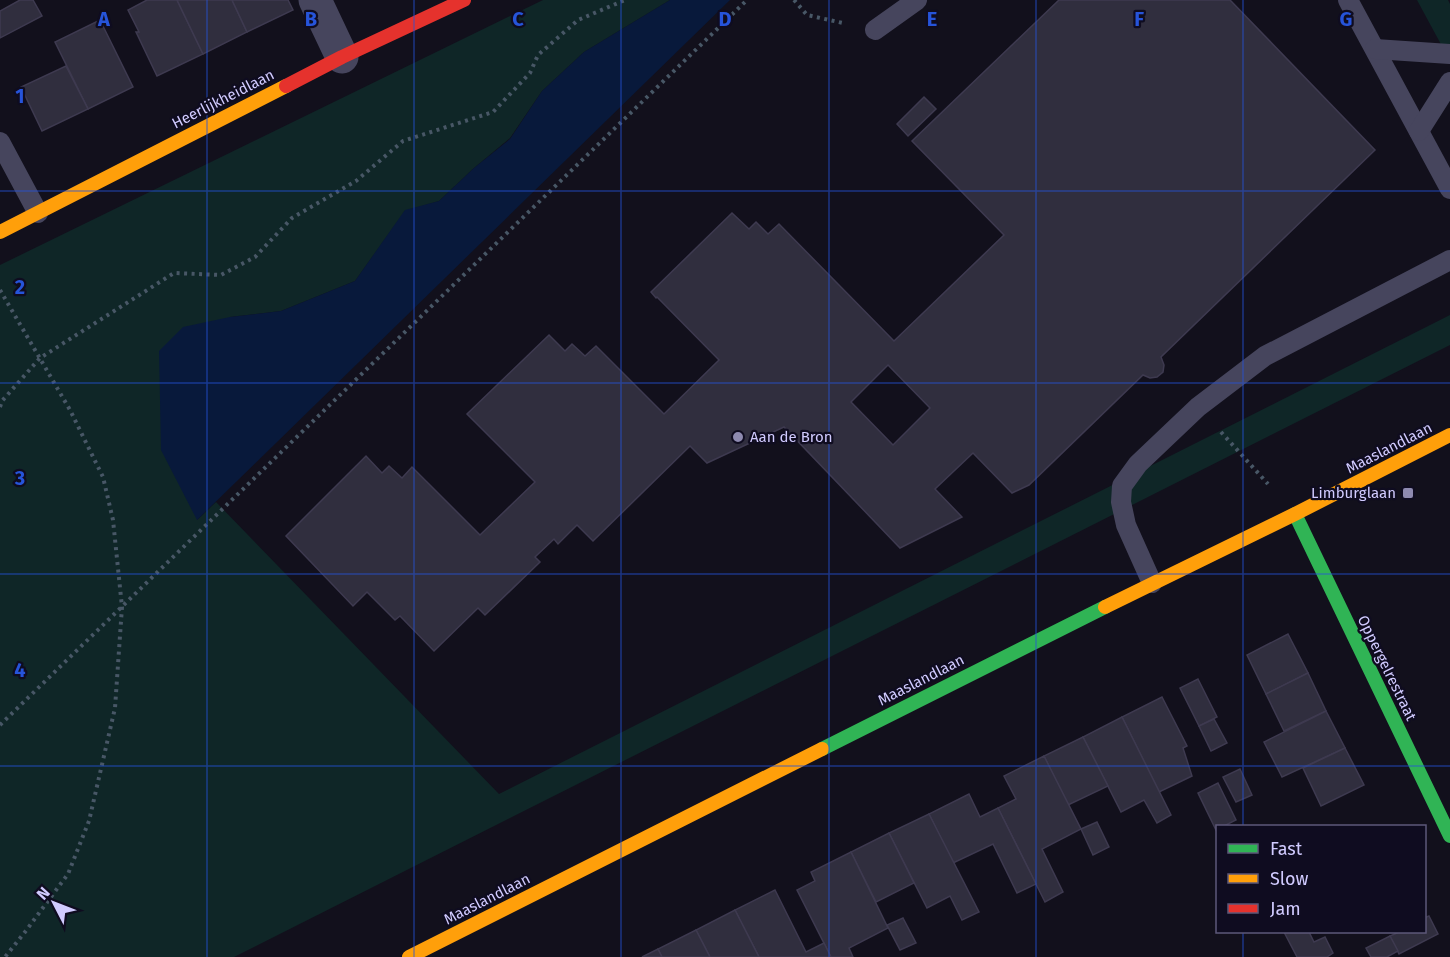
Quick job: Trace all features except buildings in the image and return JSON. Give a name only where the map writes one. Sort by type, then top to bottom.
[{"type":"street","points":[[315,0],[342,57]]},
{"type":"street","name":"Heerlijkheidlaan","points":[[0,232],[342,57],[464,0]]},
{"type":"street","name":"Maaslandlaan","points":[[409,957],[1450,435]]},
{"type":"street","name":"Oppergelrestraat","points":[[1295,514],[1450,836]]},
{"type":"lane","points":[[875,30],[916,0]]},
{"type":"lane","points":[[1348,0],[1450,189]]},
{"type":"lane","points":[[1375,49],[1450,54]]},
{"type":"lane","points":[[1419,131],[1450,82]]},
{"type":"lane","points":[[0,142],[38,213]]},
{"type":"lane","points":[[1152,583],[1126,525],[1121,502],[1122,486],[1138,464],[1198,407],[1265,356],[1450,260]]},
{"type":"path","points":[[0,406],[40,358],[174,273],[221,275],[255,257],[292,218],[356,181],[403,141],[493,112],[530,73],[538,55],[578,20],[625,0]]},
{"type":"path","points":[[0,725],[747,0]]},
{"type":"path","points":[[794,0],[807,15],[875,30]]},
{"type":"path","points":[[0,290],[70,410],[103,477],[113,520],[122,607],[115,708],[89,821],[68,874],[5,957]]},
{"type":"path","points":[[1198,407],[1295,514]]},
{"type":"green space","points":[[543,0],[670,0],[584,52],[542,91],[510,138],[439,201],[405,211],[355,281],[281,311],[230,317],[197,520],[216,502],[499,794],[1450,315],[1450,345],[234,957],[0,957],[0,265]]},
{"type":"green space","points":[[1417,0],[1448,0],[1450,4],[1450,61]]},
{"type":"water","points":[[670,0],[730,0],[197,520],[161,450],[159,351],[183,327],[230,317],[281,311],[355,281],[405,210],[439,201],[474,168],[510,139],[542,91],[584,52]]},
{"type":"traffic: fast","points":[[1295,514],[1450,836]]},
{"type":"traffic: fast","points":[[822,749],[1105,607]]},
{"type":"traffic: slow","points":[[0,232],[286,86]]},
{"type":"traffic: slow","points":[[1105,607],[1450,435]]},
{"type":"traffic: slow","points":[[409,957],[822,749]]},
{"type":"traffic: jam","points":[[286,86],[464,0]]},
{"type":"place","name":"Aan de Bron","points":[[738,437]]},
{"type":"place","name":"Limburglaan","points":[[1408,493]]}]
